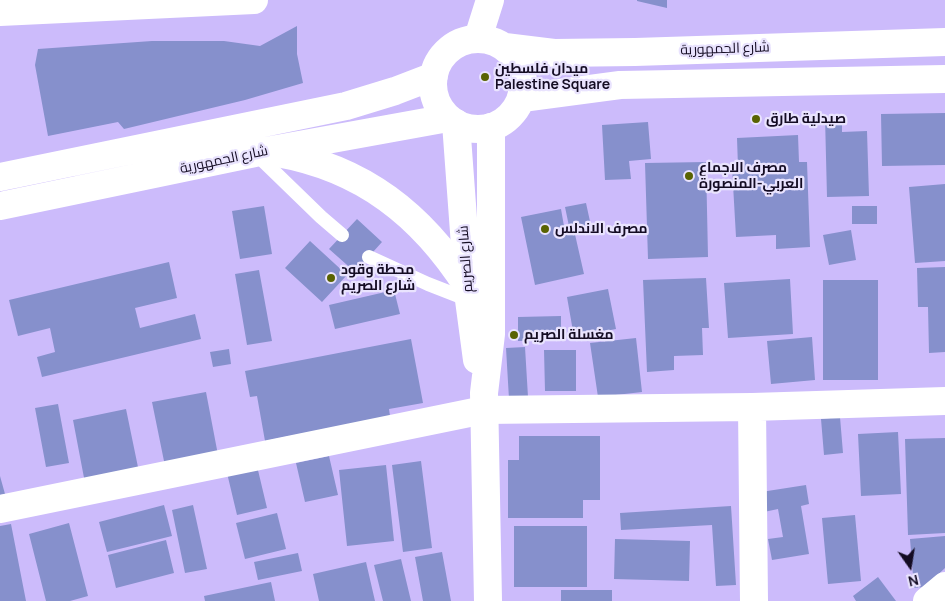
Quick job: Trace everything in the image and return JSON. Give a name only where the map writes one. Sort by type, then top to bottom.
[{"type":"main road","points":[[0,12],[254,0]]},
{"type":"main road","points":[[478,38],[490,0]]},
{"type":"main road","points":[[478,38],[492,41],[505,47],[515,57],[522,70],[524,84],[522,98],[515,111],[504,121],[491,127],[479,129],[467,128],[452,121],[439,106],[434,92],[434,76],[439,61],[449,50],[462,42],[478,38]]},
{"type":"main road","name":"شارع الجمهورية","points":[[505,47],[554,53],[581,53],[945,42]]},
{"type":"main road","name":"شارع الجمهورية","points":[[0,177],[346,106],[434,76]]},
{"type":"main road","points":[[522,98],[620,85],[945,79]]},
{"type":"main road","name":"شارع الجمهورية","points":[[0,206],[260,152],[452,121]]},
{"type":"main road","name":"شارع الصريم","points":[[452,121],[468,294],[484,402]]},
{"type":"main road","name":"شارع الصريم","points":[[488,601],[484,402],[491,334],[491,127]]},
{"type":"main road","points":[[260,152],[293,156],[320,163],[371,187],[416,221],[436,242],[453,264],[468,294]]},
{"type":"main road","points":[[0,509],[484,402],[752,407],[945,401]]},
{"type":"main road","points":[[752,407],[754,601]]},
{"type":"main road","points":[[927,601],[945,586]]},
{"type":"lane","points":[[260,152],[321,217],[342,235]]},
{"type":"lane","points":[[369,257],[428,284],[468,294]]},
{"type":"building","points":[[667,0],[667,8],[637,1]]},
{"type":"building","points":[[297,26],[297,54],[303,83],[245,100],[124,129],[118,122],[48,136],[35,65],[38,49],[152,41],[224,41],[260,46]]},
{"type":"building","points":[[945,113],[945,165],[882,166],[881,114]]},
{"type":"building","points":[[842,116],[842,132],[867,131],[869,196],[827,197],[825,117]]},
{"type":"building","points":[[648,122],[651,159],[629,161],[631,179],[605,180],[602,125]]},
{"type":"building","points":[[798,135],[799,162],[807,162],[810,247],[776,249],[776,235],[736,237],[732,167],[738,167],[737,138]]},
{"type":"building","points":[[706,162],[708,257],[648,259],[645,163]]},
{"type":"building","points":[[945,184],[945,261],[915,263],[909,187]]},
{"type":"building","points":[[586,203],[591,226],[574,230],[584,274],[535,285],[521,217],[561,209],[565,232],[570,231],[565,207]]},
{"type":"building","points":[[264,206],[272,254],[240,259],[232,211]]},
{"type":"building","points":[[852,206],[877,206],[877,224],[852,224]]},
{"type":"building","points":[[357,219],[382,242],[355,272],[329,249]]},
{"type":"building","points":[[851,230],[856,260],[829,265],[823,235]]},
{"type":"building","points":[[310,241],[347,275],[322,302],[285,268]]},
{"type":"building","points":[[169,262],[177,298],[135,308],[140,328],[195,314],[201,339],[42,377],[37,357],[55,352],[50,328],[18,336],[9,300]]},
{"type":"building","points":[[945,267],[945,352],[929,353],[928,307],[918,307],[917,268]]},
{"type":"building","points":[[259,270],[272,341],[247,345],[235,274]]},
{"type":"building","points":[[706,278],[709,328],[702,328],[703,355],[674,356],[674,370],[647,372],[643,280]]},
{"type":"building","points":[[790,279],[793,334],[728,338],[724,283]]},
{"type":"building","points":[[823,280],[878,280],[878,380],[823,380]]},
{"type":"building","points":[[608,289],[616,329],[574,337],[567,297]]},
{"type":"building","points":[[394,290],[400,314],[335,329],[329,305]]},
{"type":"building","points":[[561,316],[561,340],[518,341],[518,317]]},
{"type":"building","points":[[812,337],[815,380],[771,384],[767,341]]},
{"type":"building","points":[[636,338],[642,392],[598,397],[590,343]]},
{"type":"building","points":[[411,339],[423,403],[389,409],[390,416],[265,441],[257,396],[250,397],[245,371]]},
{"type":"building","points":[[525,347],[528,397],[509,399],[506,348]]},
{"type":"building","points":[[229,349],[231,364],[213,367],[210,352]]},
{"type":"building","points":[[544,350],[576,350],[576,391],[545,391]]},
{"type":"building","points":[[206,392],[218,455],[165,466],[152,402]]},
{"type":"building","points":[[58,404],[69,463],[46,467],[35,408]]},
{"type":"building","points":[[126,409],[139,472],[85,483],[73,420]]},
{"type":"building","points":[[840,417],[843,453],[824,455],[821,419]]},
{"type":"building","points":[[898,432],[901,494],[861,496],[858,434]]},
{"type":"building","points":[[519,436],[600,436],[600,500],[583,500],[583,518],[508,518],[508,460],[519,460]]},
{"type":"building","points":[[945,438],[945,533],[908,535],[905,439]]},
{"type":"building","points":[[329,456],[338,495],[305,502],[296,463]]},
{"type":"building","points":[[421,461],[432,548],[403,552],[392,465]]},
{"type":"building","points":[[386,465],[394,541],[347,546],[339,470]]},
{"type":"building","points":[[257,466],[267,508],[237,515],[227,473]]},
{"type":"building","points":[[0,476],[5,494],[0,495]]},
{"type":"building","points":[[806,485],[809,504],[801,506],[809,554],[772,560],[768,539],[783,537],[778,509],[764,512],[761,492]]},
{"type":"building","points":[[164,505],[172,536],[107,552],[99,522]]},
{"type":"building","points":[[193,505],[207,569],[185,573],[172,510]]},
{"type":"building","points":[[731,506],[736,585],[716,586],[712,525],[621,530],[620,513]]},
{"type":"building","points":[[277,513],[286,549],[245,559],[236,523]]},
{"type":"building","points":[[855,515],[861,581],[828,584],[822,518]]},
{"type":"building","points":[[69,523],[88,596],[70,601],[46,601],[29,534]]},
{"type":"building","points":[[11,524],[26,601],[0,601],[0,526]]},
{"type":"building","points":[[514,526],[587,526],[587,587],[514,587]]},
{"type":"building","points":[[945,536],[945,568],[925,587],[914,588],[910,539]]},
{"type":"building","points":[[615,539],[690,541],[689,581],[614,579]]},
{"type":"building","points":[[166,540],[174,573],[116,588],[108,555]]},
{"type":"building","points":[[442,552],[451,601],[423,601],[415,557]]},
{"type":"building","points":[[298,553],[302,571],[258,580],[254,562]]},
{"type":"building","points":[[401,559],[411,601],[383,601],[374,565]]},
{"type":"building","points":[[366,562],[375,601],[319,601],[313,574]]},
{"type":"building","points":[[878,577],[896,601],[856,601],[853,596]]},
{"type":"building","points":[[271,582],[275,601],[205,601],[204,596]]},
{"type":"building","points":[[561,590],[612,590],[612,601],[561,601]]},
{"type":"place","name":"ميدان فلسطين Palestine Square","points":[[485,77]]},
{"type":"place","name":"صيدلية طارق","points":[[756,119]]},
{"type":"place","name":"مصرف الاجماع العربي-المنصورة","points":[[689,176]]},
{"type":"place","name":"مصرف الاندلس","points":[[545,229]]},
{"type":"place","name":"محطة وقود شارع الصريم","points":[[331,278]]},
{"type":"place","name":"مغسلة الصريم","points":[[514,335]]}]
